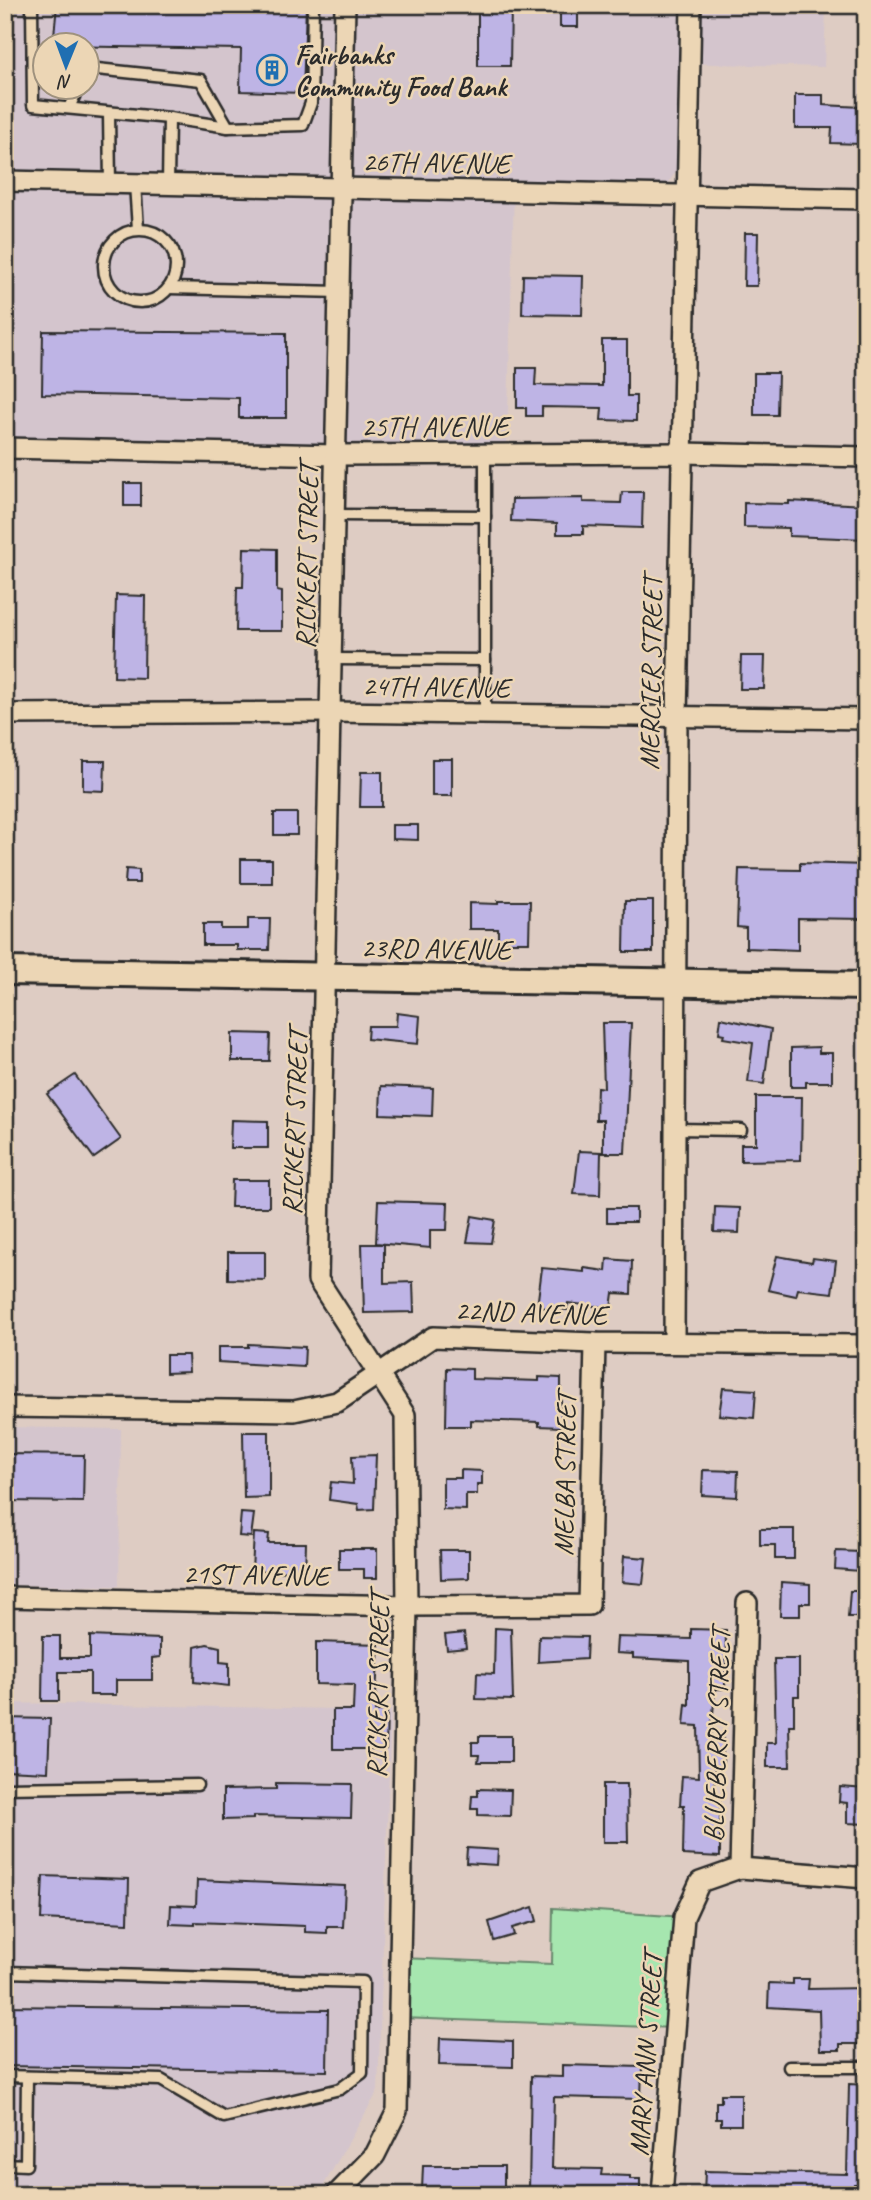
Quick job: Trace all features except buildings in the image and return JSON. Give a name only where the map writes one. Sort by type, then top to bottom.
[{"type":"street","name":"RICKERT STREET","points":[[336,2195],[374,2155],[397,2111],[407,1606],[405,1415],[318,1280],[345,5]]},
{"type":"street","name":"MERCIER STREET","points":[[674,1342],[677,717],[691,5]]},
{"type":"street","name":"26TH AVENUE","points":[[5,181],[866,199]]},
{"type":"street","name":"25TH AVENUE","points":[[5,448],[336,454],[681,453],[866,457]]},
{"type":"street","name":"24TH AVENUE","points":[[5,714],[331,712],[866,719]]},
{"type":"street","name":"23RD AVENUE","points":[[5,971],[866,986]]},
{"type":"street","name":"22ND AVENUE","points":[[5,1407],[294,1411],[337,1402],[433,1337],[595,1343],[866,1345]]},
{"type":"street","name":"MELBA STREET","points":[[589,1605],[595,1343]]},
{"type":"street","name":"21ST AVENUE","points":[[5,1597],[407,1606],[589,1605]]},
{"type":"street","name":"BLUEBERRY STREET","points":[[740,1868],[747,1603]]},
{"type":"street","points":[[740,1868],[866,1878]]},
{"type":"street","name":"MARY ANN STREET","points":[[662,2195],[684,1917],[700,1882],[740,1868]]},
{"type":"lane","points":[[32,5],[33,105],[169,118],[228,127],[303,125],[311,103],[313,5]]},
{"type":"lane","points":[[102,70],[201,80],[228,127]]},
{"type":"lane","points":[[69,108],[72,102]]},
{"type":"lane","points":[[109,113],[110,184]]},
{"type":"lane","points":[[168,185],[169,118]]},
{"type":"lane","points":[[135,184],[138,229]]},
{"type":"lane","points":[[150,230],[170,244],[177,267],[169,288],[158,297],[135,302],[114,291],[107,281],[104,258],[108,247],[126,232],[150,230]]},
{"type":"lane","points":[[169,288],[340,292]]},
{"type":"lane","points":[[485,454],[485,714]]},
{"type":"lane","points":[[335,515],[485,516]]},
{"type":"lane","points":[[333,659],[485,660]]},
{"type":"lane","points":[[675,1129],[741,1130]]},
{"type":"lane","points":[[5,1788],[197,1785]]},
{"type":"lane","points":[[5,1972],[363,1982],[362,2073],[340,2088],[224,2117],[161,2080],[5,2076]]},
{"type":"lane","points":[[789,2067],[866,2067]]},
{"type":"lane","points":[[5,2164],[26,2165],[27,2077]]},
{"type":"shaded area","points":[[9,5],[826,5],[824,67],[678,63],[676,171],[667,185],[514,188],[507,450],[5,439],[5,146]]},
{"type":"shaded area","points":[[5,1427],[121,1429],[119,1586],[5,1585]]},
{"type":"shaded area","points":[[5,1703],[391,1710],[378,2091],[318,2195],[5,2195]]},
{"type":"green space","points":[[553,1908],[684,1917],[675,2028],[401,2018],[402,1958],[552,1964]]},
{"type":"place","name":"Fairbanks Community Food Bank","points":[[272,70]]}]
